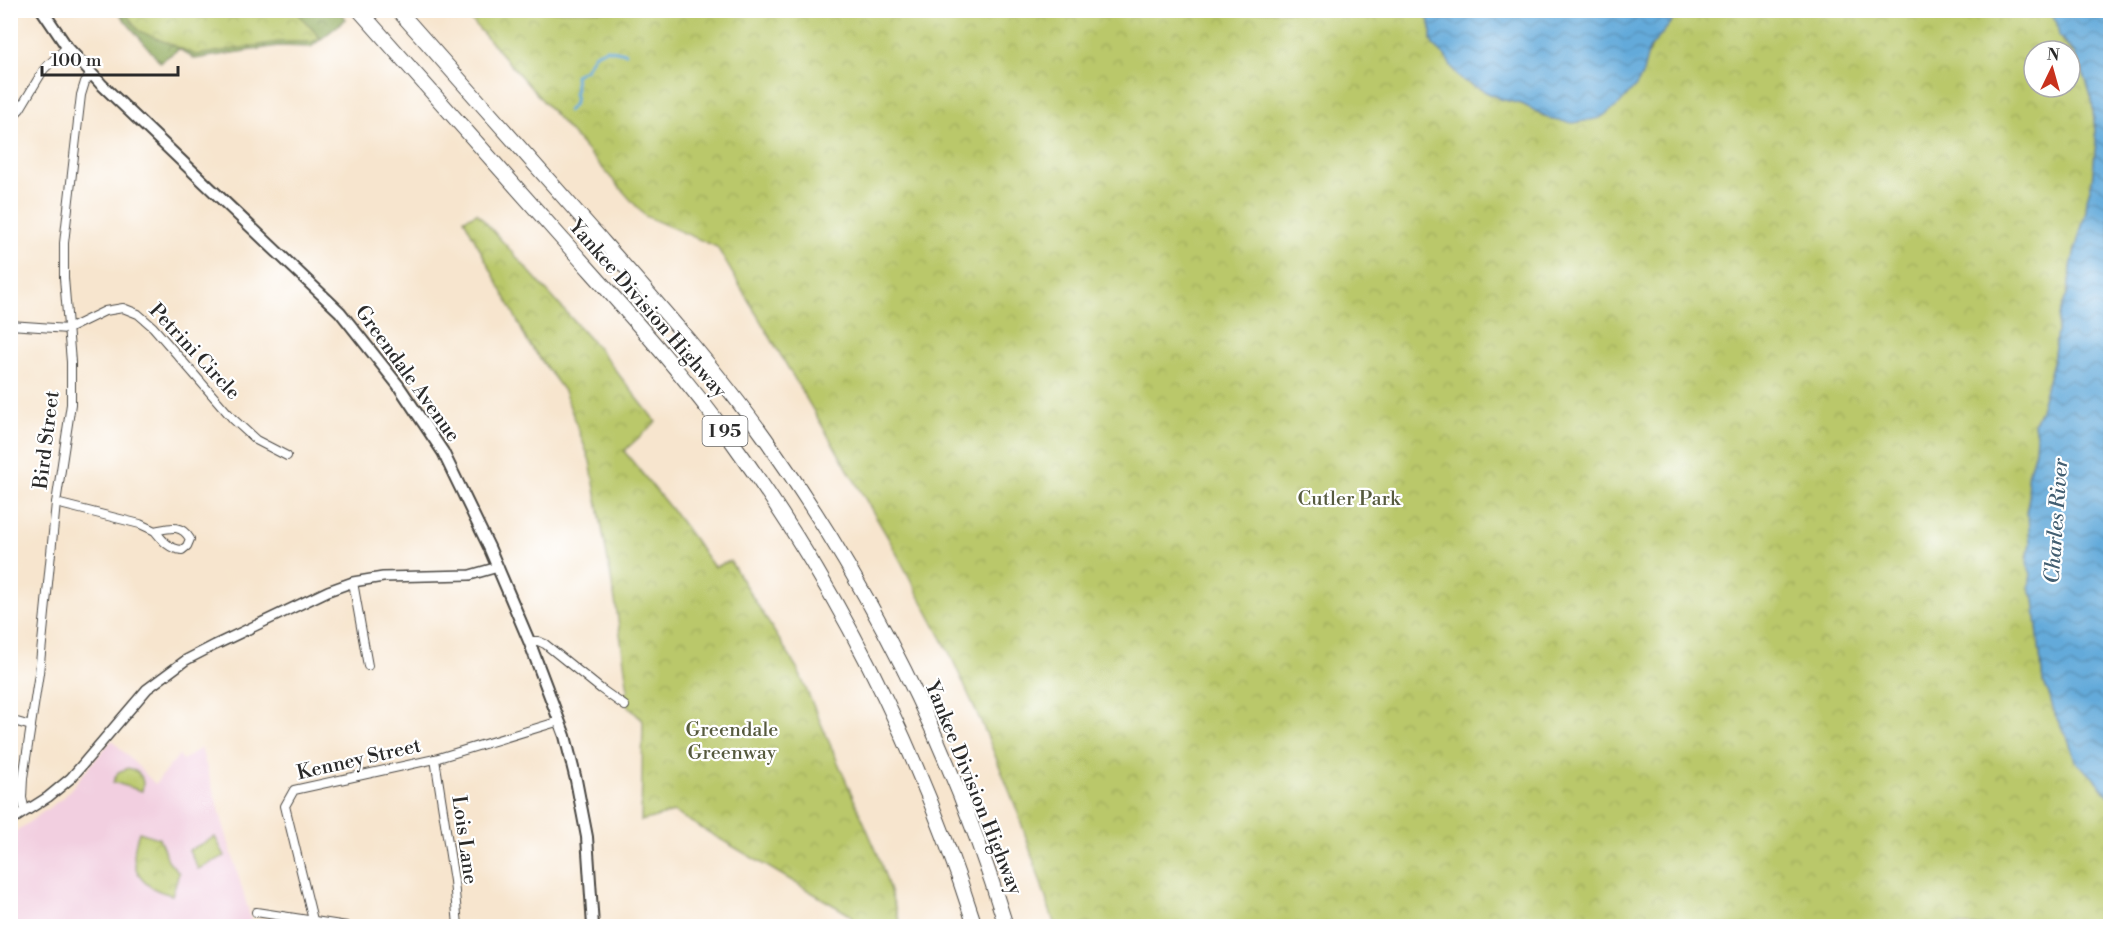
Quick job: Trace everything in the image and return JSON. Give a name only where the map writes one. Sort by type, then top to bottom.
[{"type":"highway","name":"Yankee Division Highway","points":[[359,10],[666,358],[713,416],[768,492],[836,603],[892,711],[939,822],[975,927]]},
{"type":"highway","name":"Yankee Division Highway","points":[[398,10],[683,333],[751,419],[802,492],[866,596],[916,694],[968,817],[1006,927]]},
{"type":"main road","name":"Greendale Avenue","points":[[42,10],[67,47],[91,74],[311,283],[359,335],[398,385],[443,452],[472,508],[498,567],[560,721],[572,764],[586,837],[593,927]]},
{"type":"street","points":[[10,119],[20,109],[44,69],[67,47]]},
{"type":"street","name":"Bird Street","points":[[25,811],[22,798],[23,778],[39,673],[56,503],[71,404],[71,362],[64,278],[64,243],[81,95],[85,82],[91,74]]},
{"type":"street","name":"Petrini Circle","points":[[68,329],[84,319],[105,311],[123,308],[138,314],[153,327],[233,419],[256,440],[287,456]]},
{"type":"street","points":[[10,325],[68,329]]},
{"type":"street","points":[[56,503],[140,524],[154,531]]},
{"type":"street","points":[[10,821],[48,797],[71,778],[147,689],[186,660],[328,591],[353,582],[383,577],[470,575],[498,567]]},
{"type":"street","points":[[353,582],[368,666]]},
{"type":"street","points":[[529,641],[545,644],[625,706]]},
{"type":"street","points":[[10,720],[31,726]]},
{"type":"street","name":"Kenney Street","points":[[313,920],[285,806],[294,790],[435,759],[560,721]]},
{"type":"street","name":"Lois Lane","points":[[435,759],[455,891],[458,927]]},
{"type":"street","points":[[256,912],[347,927]]},
{"type":"shaded area","points":[[112,740],[155,784],[179,755],[183,760],[201,748],[253,926],[11,926],[10,836],[64,797]]},
{"type":"green space","points":[[339,10],[346,19],[311,47],[278,46],[195,59],[179,49],[160,62],[117,11]]},
{"type":"green space","points":[[124,11],[296,11],[320,38],[312,42],[279,42],[196,55],[139,31]]},
{"type":"green space","name":"Cutler Park","points":[[463,11],[1425,11],[1431,27],[1431,41],[1464,81],[1500,99],[1522,104],[1553,120],[1646,58],[1655,40],[1671,23],[1678,11],[2050,11],[2057,23],[2061,39],[2022,39],[2022,99],[2082,99],[2082,71],[2092,99],[2096,142],[2092,182],[2071,266],[2068,291],[2059,316],[2053,362],[2034,424],[2035,450],[2027,478],[2029,497],[2026,511],[2030,523],[2030,543],[2027,557],[2031,574],[2029,587],[2034,599],[2043,682],[2078,764],[2110,797],[2110,926],[1055,926],[1017,810],[986,733],[950,654],[890,541],[717,247],[645,216]]},
{"type":"green space","name":"Greendale Greenway","points":[[477,213],[598,348],[656,422],[624,451],[680,520],[714,567],[730,561],[797,668],[879,857],[901,926],[850,926],[852,916],[674,812],[641,821],[643,721],[618,696],[624,695],[628,690],[616,606],[590,461],[564,391],[527,341],[464,219]]},
{"type":"green space","points":[[128,768],[141,776],[142,791],[113,782],[118,772]]},
{"type":"green space","points":[[139,832],[159,838],[168,860],[179,873],[172,895],[150,886],[138,873],[134,855]]},
{"type":"green space","points":[[215,837],[225,856],[198,869],[189,850]]},
{"type":"water","points":[[1425,11],[1678,11],[1649,49],[1642,76],[1619,105],[1600,118],[1574,123],[1553,120],[1522,104],[1500,99],[1464,81],[1431,41],[1431,27]]},
{"type":"water","name":"Charles River","points":[[2050,11],[2110,11],[2110,797],[2078,764],[2043,682],[2034,599],[2029,587],[2031,574],[2027,564],[2030,543],[2026,514],[2029,497],[2027,478],[2035,450],[2034,424],[2053,362],[2059,316],[2068,291],[2072,262],[2092,182],[2096,142],[2092,99],[2082,71],[2082,39],[2062,39],[2057,23]]},
{"type":"waterway","points":[[568,111],[575,101],[575,75],[585,70],[594,55],[606,49],[626,53]]}]
